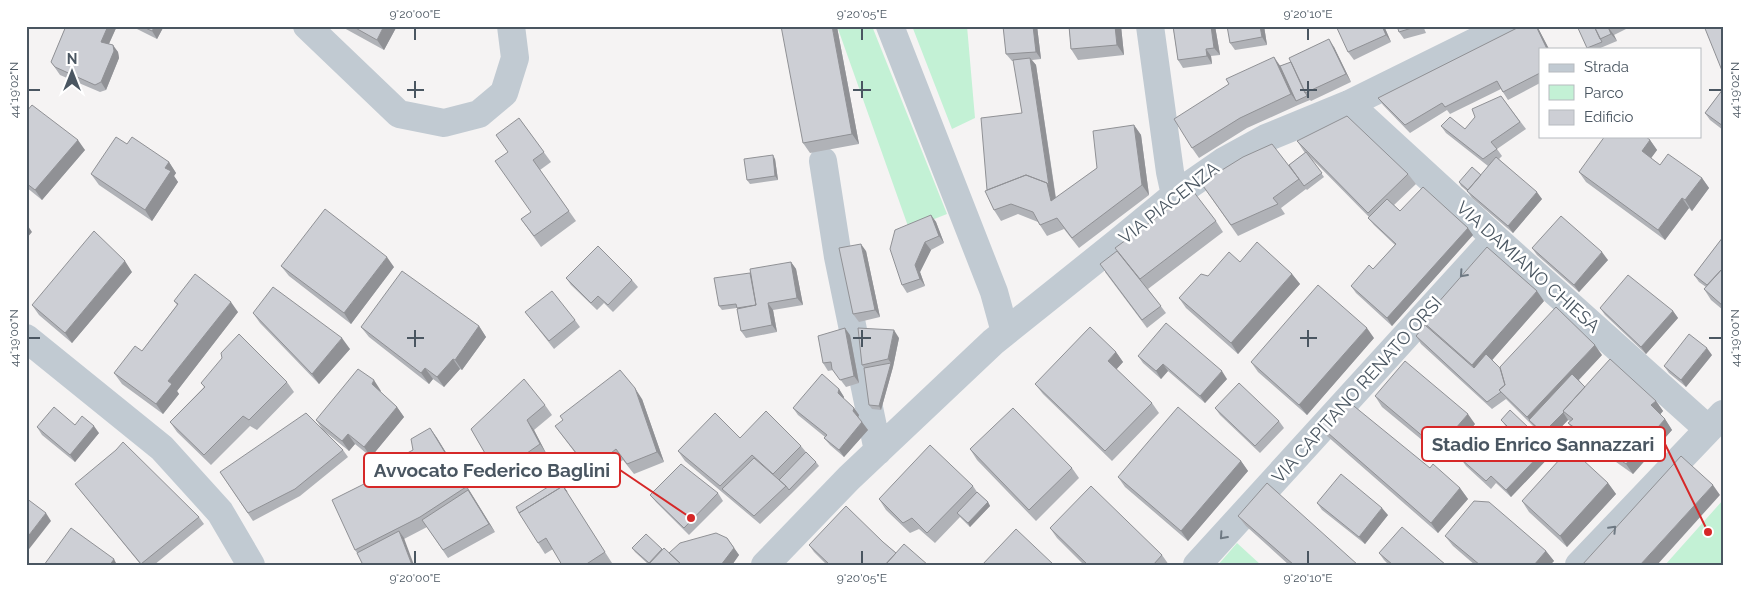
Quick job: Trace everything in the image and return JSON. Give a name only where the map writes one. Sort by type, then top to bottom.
[{"type":"street","points":[[307,26],[400,114],[444,123],[479,114],[504,92],[516,58],[511,26]]},
{"type":"street","points":[[890,26],[994,292],[1005,332]]},
{"type":"street","points":[[1150,26],[1170,172],[1175,195]]},
{"type":"street","name":"VIA PIACENZA","points":[[765,565],[849,478],[993,342],[1175,195],[1224,161],[1266,138],[1349,104],[1507,26]]},
{"type":"street","name":"VIA DAMIANO CHIESA","points":[[1349,104],[1495,238],[1716,421]]},
{"type":"street","points":[[823,160],[838,257],[878,451]]},
{"type":"street","name":"VIA CAPITANO RENATO ORSI","points":[[1197,565],[1495,238]]},
{"type":"street","points":[[26,338],[162,448],[220,512],[252,565]]},
{"type":"street","points":[[1579,565],[1716,421]]},
{"type":"green space","points":[[837,26],[872,26],[947,214],[909,229]]},
{"type":"green space","points":[[912,26],[967,26],[975,118],[952,129]]},
{"type":"green space","points":[[1723,500],[1723,565],[1665,565]]},
{"type":"green space","points":[[1237,543],[1261,565],[1218,565]]},
{"type":"building","points":[[66,26],[108,26],[101,42],[113,45],[114,51],[101,82],[95,85],[55,67],[51,62]]},
{"type":"building","points":[[141,26],[155,26],[152,31]]},
{"type":"building","points":[[352,26],[384,26],[377,40]]},
{"type":"building","points":[[781,26],[832,26],[852,134],[803,143]]},
{"type":"building","points":[[1003,26],[1033,26],[1036,52],[1006,54]]},
{"type":"building","points":[[1069,26],[1115,26],[1117,45],[1071,49]]},
{"type":"building","points":[[1173,26],[1211,26],[1214,48],[1206,49],[1207,56],[1178,60]]},
{"type":"building","points":[[1227,26],[1260,26],[1262,37],[1230,43]]},
{"type":"building","points":[[1336,26],[1382,26],[1386,35],[1348,52]]},
{"type":"building","points":[[1397,26],[1418,26],[1399,32]]},
{"type":"building","points":[[1521,26],[1536,26],[1547,48],[1539,48],[1539,74],[1503,92],[1497,81],[1445,107],[1442,103],[1405,125],[1378,98]]},
{"type":"building","points":[[1577,26],[1594,26],[1602,42],[1587,48]]},
{"type":"building","points":[[1594,26],[1611,26],[1608,27],[1611,34],[1600,39]]},
{"type":"building","points":[[1704,26],[1723,26],[1723,73]]},
{"type":"building","points":[[1329,39],[1346,74],[1305,93],[1289,58]]},
{"type":"building","points":[[1274,57],[1291,94],[1240,118],[1192,148],[1174,119],[1229,84],[1226,79]]},
{"type":"building","points":[[1030,58],[1049,186],[1047,183],[1026,175],[987,190],[981,118],[1022,113],[1013,60]]},
{"type":"building","points":[[1291,62],[1307,96],[1296,101],[1280,66]]},
{"type":"building","points":[[1723,89],[1723,126],[1705,113]]},
{"type":"building","points":[[1501,96],[1520,122],[1491,142],[1497,149],[1483,159],[1441,126],[1450,117],[1465,129],[1475,117],[1472,109]]},
{"type":"building","points":[[32,105],[78,140],[35,190],[26,183],[26,112]]},
{"type":"building","points":[[1347,116],[1408,174],[1368,213],[1297,141]]},
{"type":"building","points":[[519,118],[544,152],[533,160],[569,211],[534,236],[521,219],[531,212],[495,161],[508,152],[496,135]]},
{"type":"building","points":[[1134,125],[1142,185],[1072,238],[1057,218],[1040,225],[1033,212],[1011,204],[994,210],[985,191],[1026,175],[1047,183],[1051,201],[1097,168],[1093,131]]},
{"type":"building","points":[[116,137],[127,144],[132,137],[169,162],[165,168],[171,171],[145,210],[91,174]]},
{"type":"building","points":[[1604,138],[1648,138],[1650,140],[1642,151],[1660,165],[1668,154],[1702,178],[1685,200],[1682,198],[1658,230],[1579,172]]},
{"type":"building","points":[[1272,144],[1299,179],[1273,198],[1278,204],[1231,225],[1201,183],[1243,157]]},
{"type":"building","points":[[1306,152],[1322,173],[1304,186],[1289,165]]},
{"type":"building","points":[[773,155],[775,176],[747,180],[744,159]]},
{"type":"building","points":[[1496,157],[1537,192],[1508,226],[1467,191]]},
{"type":"building","points":[[1472,167],[1481,175],[1468,190],[1459,182]]},
{"type":"building","points":[[1423,187],[1468,228],[1387,318],[1351,286],[1369,265],[1373,269],[1396,244],[1368,218],[1387,199],[1400,211]]},
{"type":"building","points":[[1193,191],[1216,221],[1140,279],[1115,248]]},
{"type":"building","points":[[325,209],[387,257],[344,313],[281,266]]},
{"type":"building","points":[[931,215],[939,236],[925,242],[915,265],[920,279],[902,285],[890,249],[895,230]]},
{"type":"building","points":[[1561,216],[1602,252],[1574,285],[1532,248]]},
{"type":"building","points":[[94,231],[125,261],[65,333],[32,305]]},
{"type":"building","points":[[1723,237],[1723,268],[1707,285],[1694,275]]},
{"type":"building","points":[[1257,242],[1292,274],[1231,343],[1179,298],[1201,274],[1208,276],[1229,252],[1240,262]]},
{"type":"building","points":[[861,244],[875,310],[853,314],[839,248]]},
{"type":"building","points":[[598,246],[632,280],[608,305],[598,296],[591,303],[566,278]]},
{"type":"building","points":[[1487,247],[1537,291],[1472,365],[1422,321]]},
{"type":"building","points":[[1117,251],[1161,306],[1142,320],[1100,264]]},
{"type":"building","points":[[791,262],[797,298],[768,303],[772,325],[741,331],[737,309],[756,305],[750,269]]},
{"type":"building","points":[[1723,268],[1723,306],[1704,289]]},
{"type":"building","points":[[402,271],[479,326],[455,360],[453,359],[437,377],[425,368],[421,373],[361,327]]},
{"type":"building","points":[[750,273],[756,305],[737,308],[736,304],[719,306],[714,278]]},
{"type":"building","points":[[195,274],[231,302],[168,381],[172,384],[156,404],[114,373],[135,346],[142,351],[178,304],[174,301]]},
{"type":"building","points":[[1628,275],[1673,311],[1641,347],[1600,308]]},
{"type":"building","points":[[1318,285],[1367,328],[1299,405],[1251,362]]},
{"type":"building","points":[[273,287],[342,338],[312,374],[253,313]]},
{"type":"building","points":[[552,291],[575,320],[549,341],[525,312]]},
{"type":"building","points":[[1556,307],[1595,345],[1527,417],[1499,390],[1505,385],[1500,367]]},
{"type":"building","points":[[1166,323],[1222,371],[1200,396],[1163,364],[1156,371],[1138,356]]},
{"type":"building","points":[[1425,325],[1474,368],[1486,354],[1500,368],[1505,385],[1499,390],[1501,392],[1487,402],[1416,336]]},
{"type":"building","points":[[1090,327],[1116,352],[1108,361],[1152,403],[1105,451],[1035,384]]},
{"type":"building","points":[[845,328],[854,376],[840,380],[832,369],[831,362],[823,363],[818,336]]},
{"type":"building","points":[[858,328],[894,330],[888,359],[862,365]]},
{"type":"building","points":[[239,334],[287,382],[249,420],[243,416],[204,455],[170,422],[205,387],[201,383],[222,358],[221,353]]},
{"type":"building","points":[[1689,334],[1707,348],[1681,380],[1664,366]]},
{"type":"building","points":[[1610,359],[1656,401],[1651,405],[1665,419],[1626,464],[1568,423],[1573,419],[1563,411]]},
{"type":"building","points":[[1405,361],[1468,414],[1438,449],[1375,396]]},
{"type":"building","points":[[891,363],[879,406],[869,405],[864,368]]},
{"type":"building","points":[[358,369],[374,380],[372,384],[397,407],[364,447],[348,434],[342,441],[316,420]]},
{"type":"building","points":[[620,370],[635,388],[657,452],[627,464],[616,449],[600,462],[593,456],[584,463],[555,426],[563,420],[560,416]]},
{"type":"building","points":[[822,374],[839,389],[838,393],[854,408],[853,411],[862,422],[839,450],[824,438],[827,435],[793,408]]},
{"type":"building","points":[[1572,374],[1585,387],[1543,433],[1529,420]]},
{"type":"building","points":[[524,379],[545,405],[527,420],[540,444],[497,474],[471,429]]},
{"type":"building","points":[[1239,383],[1279,421],[1255,446],[1215,408]]},
{"type":"building","points":[[1344,398],[1430,468],[1433,464],[1460,488],[1431,523],[1320,426]]},
{"type":"building","points":[[54,407],[75,425],[82,416],[94,426],[70,455],[37,427]]},
{"type":"building","points":[[1178,407],[1241,461],[1181,531],[1118,477]]},
{"type":"building","points":[[1013,408],[1072,468],[1029,510],[970,449]]},
{"type":"building","points":[[1510,410],[1548,446],[1506,490],[1491,476],[1486,481],[1461,459],[1474,445],[1485,455],[1509,428],[1501,420]]},
{"type":"building","points":[[766,411],[801,446],[773,474],[752,455],[720,486],[678,451],[715,413],[740,438]]},
{"type":"building","points":[[306,413],[343,450],[295,489],[248,513],[220,472]]},
{"type":"building","points":[[430,428],[466,487],[420,517],[355,550],[332,500],[394,469],[392,461],[413,450],[411,439]]},
{"type":"building","points":[[123,442],[199,517],[141,564],[75,484]]},
{"type":"building","points":[[930,445],[973,486],[927,533],[912,518],[903,523],[879,499]]},
{"type":"building","points":[[1570,448],[1608,483],[1560,536],[1522,501]]},
{"type":"building","points":[[806,452],[816,462],[789,490],[779,480]]},
{"type":"building","points":[[1681,456],[1713,485],[1640,565],[1582,565]]},
{"type":"building","points":[[754,458],[786,486],[754,516],[722,489]]},
{"type":"building","points":[[681,464],[718,493],[684,528],[650,495]]},
{"type":"building","points":[[1341,474],[1382,508],[1359,537],[1317,503]]},
{"type":"building","points":[[559,480],[563,486],[519,513],[516,507]]},
{"type":"building","points":[[1267,483],[1358,565],[1294,565],[1238,516]]},
{"type":"building","points":[[563,486],[605,552],[585,565],[562,565],[546,538],[538,543],[519,513]]},
{"type":"building","points":[[1091,486],[1162,555],[1153,565],[1088,565],[1050,528]]},
{"type":"building","points":[[468,490],[489,524],[443,550],[422,520]]},
{"type":"building","points":[[977,492],[988,502],[968,523],[957,513]]},
{"type":"building","points":[[26,498],[46,513],[26,539]]},
{"type":"building","points":[[1474,501],[1489,502],[1546,551],[1534,565],[1480,565],[1445,536]]},
{"type":"building","points":[[846,506],[896,553],[885,565],[829,565],[809,545]]},
{"type":"building","points":[[1402,527],[1446,565],[1393,565],[1379,553]]},
{"type":"building","points":[[71,528],[114,559],[110,565],[44,565]]},
{"type":"building","points":[[1016,529],[1054,565],[982,565]]},
{"type":"building","points":[[399,531],[412,565],[363,565],[357,553]]},
{"type":"building","points":[[716,533],[727,538],[734,548],[721,565],[682,565],[669,553],[680,543]]},
{"type":"building","points":[[646,534],[662,549],[649,563],[632,548]]},
{"type":"building","points":[[904,544],[928,565],[885,565]]},
{"type":"building","points":[[664,548],[682,565],[648,565]]},
{"type":"place","name":"Avvocato Federico Baglini","points":[[691,518]]},
{"type":"place","name":"Stadio Enrico Sannazzari","points":[[1708,532]]}]
